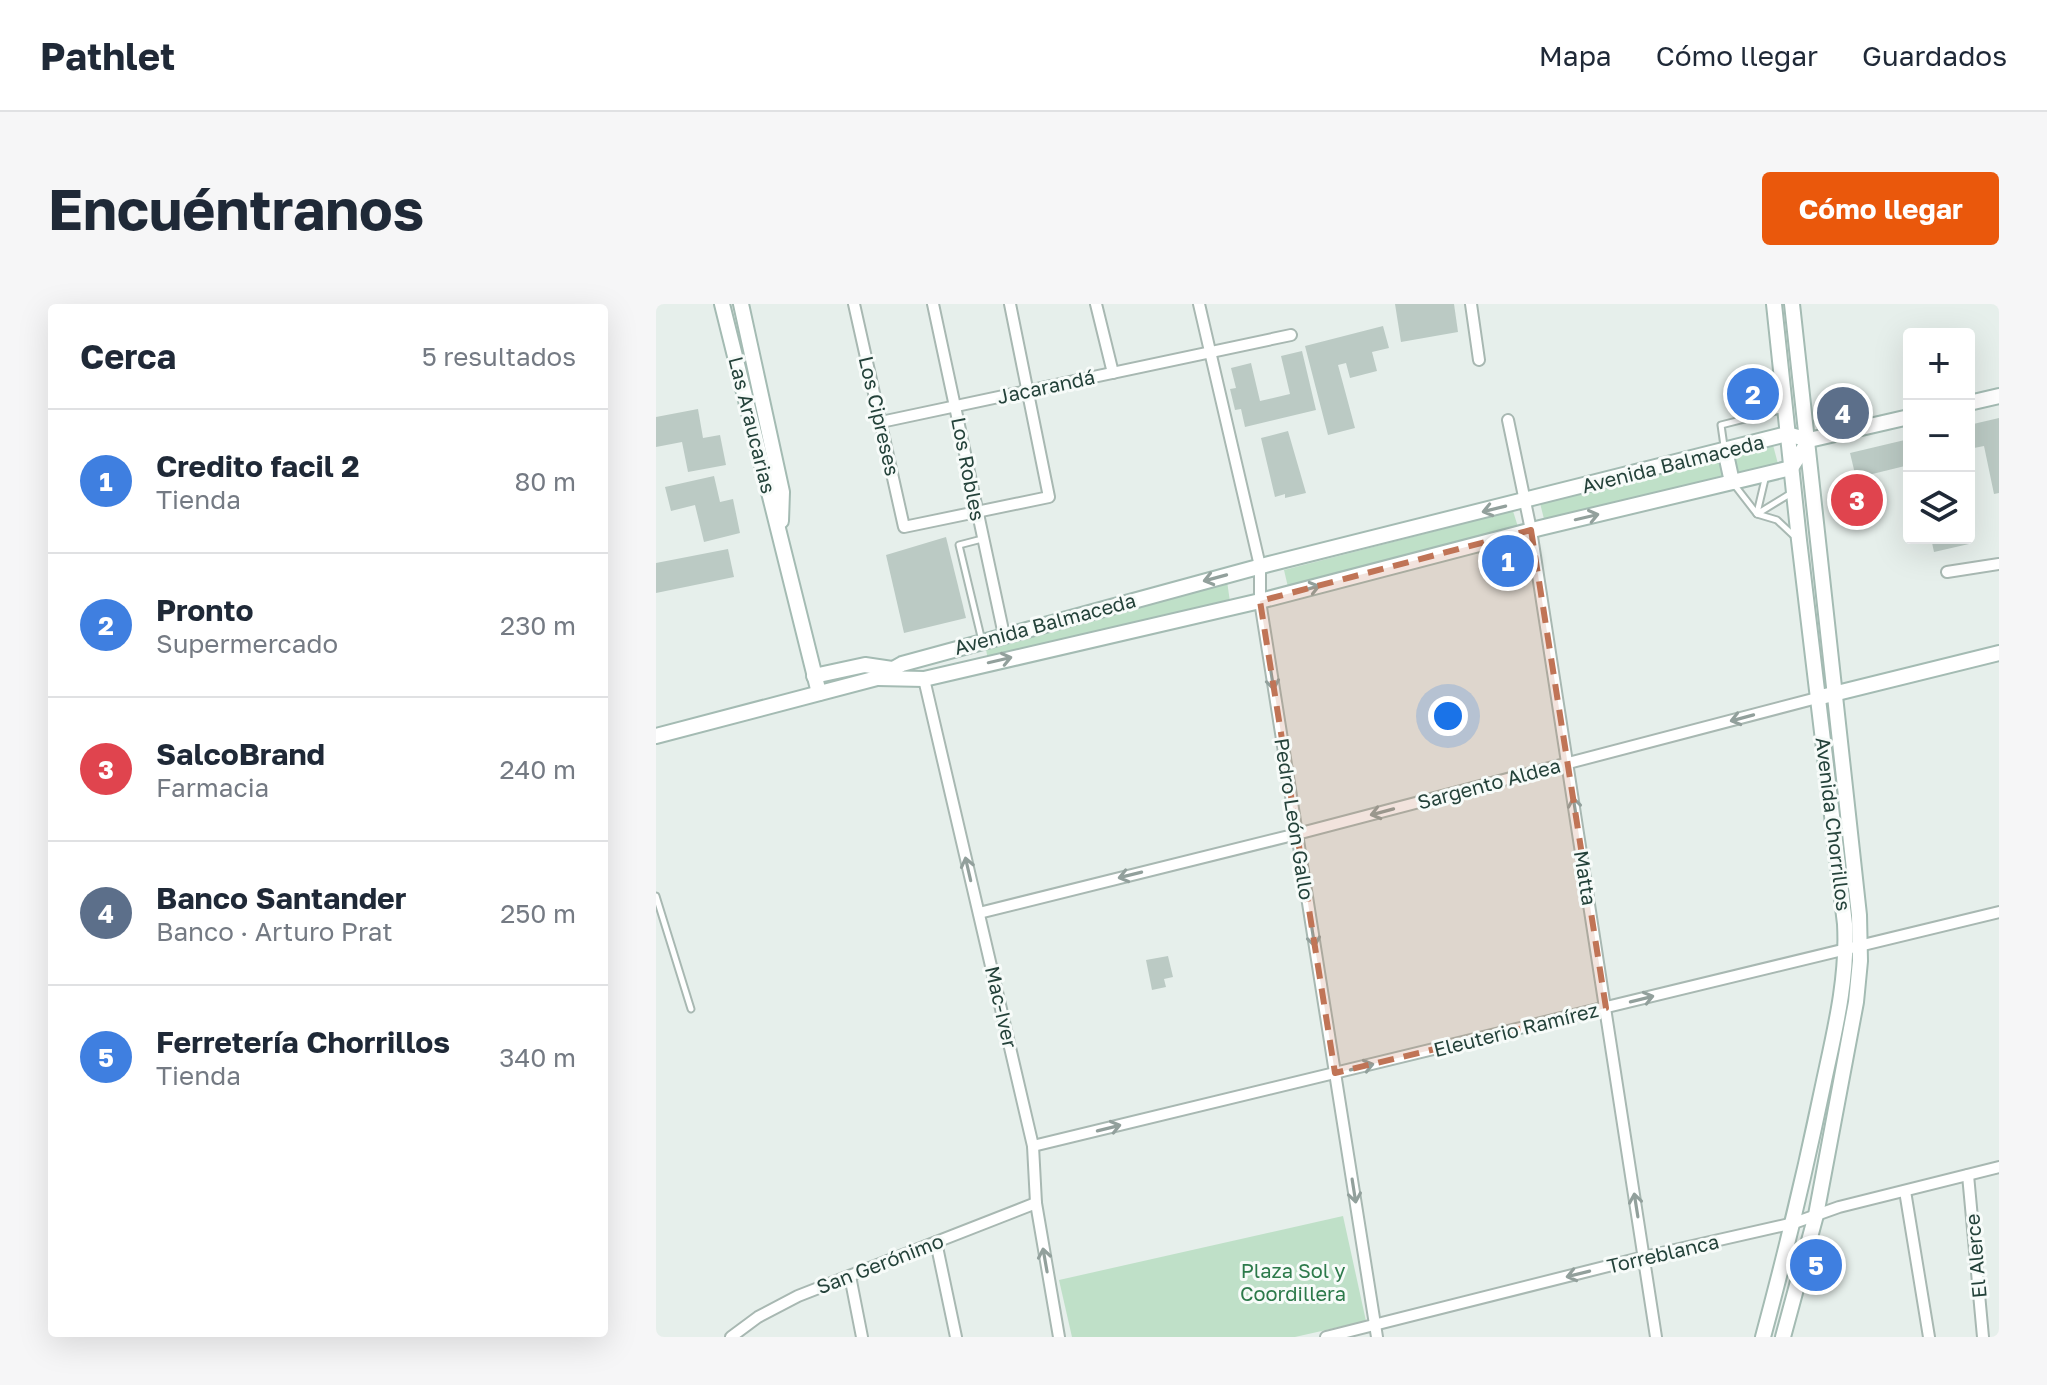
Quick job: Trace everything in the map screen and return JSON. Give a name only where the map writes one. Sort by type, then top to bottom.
[{"type":"main road","name":"Las Araucarias","points":[[722,304],[819,693]]},
{"type":"main road","name":"Las Araucarias","points":[[741,304],[782,492],[781,546]]},
{"type":"main road","name":"Avenida Chorrillos","points":[[1763,1337],[1794,1223],[1853,949],[1845,924],[1817,698],[1774,304]]},
{"type":"main road","name":"Avenida Chorrillos","points":[[1783,1337],[1816,1215],[1858,989],[1834,694],[1792,304]]},
{"type":"main road","points":[[1975,402],[1999,396]]},
{"type":"main road","points":[[1809,440],[1903,418]]},
{"type":"main road","name":"Avenida Balmaceda","points":[[656,736],[877,678],[924,679],[1260,601],[1531,530],[1791,468],[1809,440],[1787,434],[1526,502],[1260,566],[902,664],[877,678]]},
{"type":"main road","points":[[1725,450],[1732,482]]},
{"type":"main road","name":"Sargento Aldea","points":[[1817,698],[1999,653]]},
{"type":"main road","points":[[814,676],[865,665],[892,669]]},
{"type":"street","name":"Los Cipreses","points":[[854,304],[904,527],[976,512]]},
{"type":"street","name":"Los Robles","points":[[933,304],[1004,635]]},
{"type":"street","points":[[976,512],[1049,497],[1010,304]]},
{"type":"street","points":[[1096,304],[1113,373]]},
{"type":"street","name":"Pedro León Gallo","points":[[1199,304],[1260,566],[1260,601],[1377,1337]]},
{"type":"street","points":[[1471,304],[1479,360]]},
{"type":"street","name":"Jacarandá","points":[[881,422],[1291,335]]},
{"type":"street","name":"Matta","points":[[1508,420],[1531,530],[1656,1337]]},
{"type":"street","points":[[1947,572],[1999,564]]},
{"type":"street","name":"Mac-Iver","points":[[924,679],[1033,1146],[1036,1203],[1059,1337]]},
{"type":"street","name":"Sargento Aldea","points":[[979,913],[1297,834],[1817,698]]},
{"type":"street","name":"Eleuterio Ramírez","points":[[1033,1146],[1999,912]]},
{"type":"street","name":"Torreblanca","points":[[1326,1337],[1644,1257],[1794,1223],[1999,1167]]},
{"type":"street","name":"El Alerce","points":[[1968,1175],[1983,1337]]},
{"type":"street","points":[[1905,1191],[1929,1337]]},
{"type":"street","name":"San Gerónimo","points":[[731,1337],[772,1309],[1036,1203]]},
{"type":"street","points":[[936,1242],[956,1337]]},
{"type":"street","points":[[850,1276],[862,1337]]},
{"type":"lane","points":[[1725,450],[1721,425],[1785,409]]},
{"type":"lane","points":[[1757,514],[1766,474]]},
{"type":"lane","points":[[1732,482],[1757,514],[1777,520],[1799,540]]},
{"type":"lane","points":[[1757,514],[1794,492]]},
{"type":"lane","points":[[982,539],[959,545],[982,641]]},
{"type":"lane","points":[[656,896],[691,1009]]},
{"type":"highlighted area","points":[[1531,530],[1606,1008],[1335,1073],[1260,601]]},
{"type":"green space","points":[[1773,445],[1778,464],[1544,519],[1540,503]]},
{"type":"green space","points":[[1513,511],[1518,527],[1288,587],[1284,570]]},
{"type":"green space","points":[[1227,581],[1230,602],[988,660],[985,644]]},
{"type":"green space","name":"Plaza Sol y Coordillera","points":[[1343,1216],[1366,1321],[1295,1337],[1072,1337],[1059,1280]]},
{"type":"building","points":[[1395,304],[1454,304],[1458,332],[1401,342]]},
{"type":"building","points":[[1383,326],[1389,348],[1372,352],[1377,371],[1350,378],[1346,363],[1338,365],[1355,428],[1328,435],[1305,346]]},
{"type":"building","points":[[1302,351],[1316,410],[1245,427],[1241,409],[1235,410],[1230,389],[1236,388],[1231,368],[1251,363],[1260,401],[1290,394],[1281,356]]},
{"type":"building","points":[[1847,393],[1849,403],[1858,401],[1863,422],[1831,429],[1825,398]]},
{"type":"building","points":[[698,409],[703,438],[720,435],[726,465],[688,472],[682,442],[656,447],[656,417]]},
{"type":"building","points":[[1999,418],[1999,493],[1994,494],[1984,446],[1975,448],[1975,424]]},
{"type":"building","points":[[1288,431],[1306,493],[1275,497],[1261,438]]},
{"type":"building","points":[[1903,440],[1903,466],[1856,478],[1850,453]]},
{"type":"building","points":[[714,476],[720,502],[733,499],[740,533],[704,542],[695,505],[671,511],[665,487]]},
{"type":"building","points":[[946,537],[966,618],[904,633],[886,555]]},
{"type":"building","points":[[1932,544],[1969,544],[1934,552]]},
{"type":"building","points":[[728,549],[734,577],[656,593],[656,563]]},
{"type":"building","points":[[1168,956],[1173,977],[1164,979],[1166,987],[1152,990],[1146,960]]},
{"type":"place","name":"Pronto","points":[[1753,394]]},
{"type":"place","name":"Banco Santander","points":[[1843,413]]},
{"type":"place","name":"SalcoBrand","points":[[1857,500]]},
{"type":"place","name":"Credito facil 2","points":[[1508,561]]},
{"type":"place","name":"Ferretería Chorrillos","points":[[1816,1265]]}]
